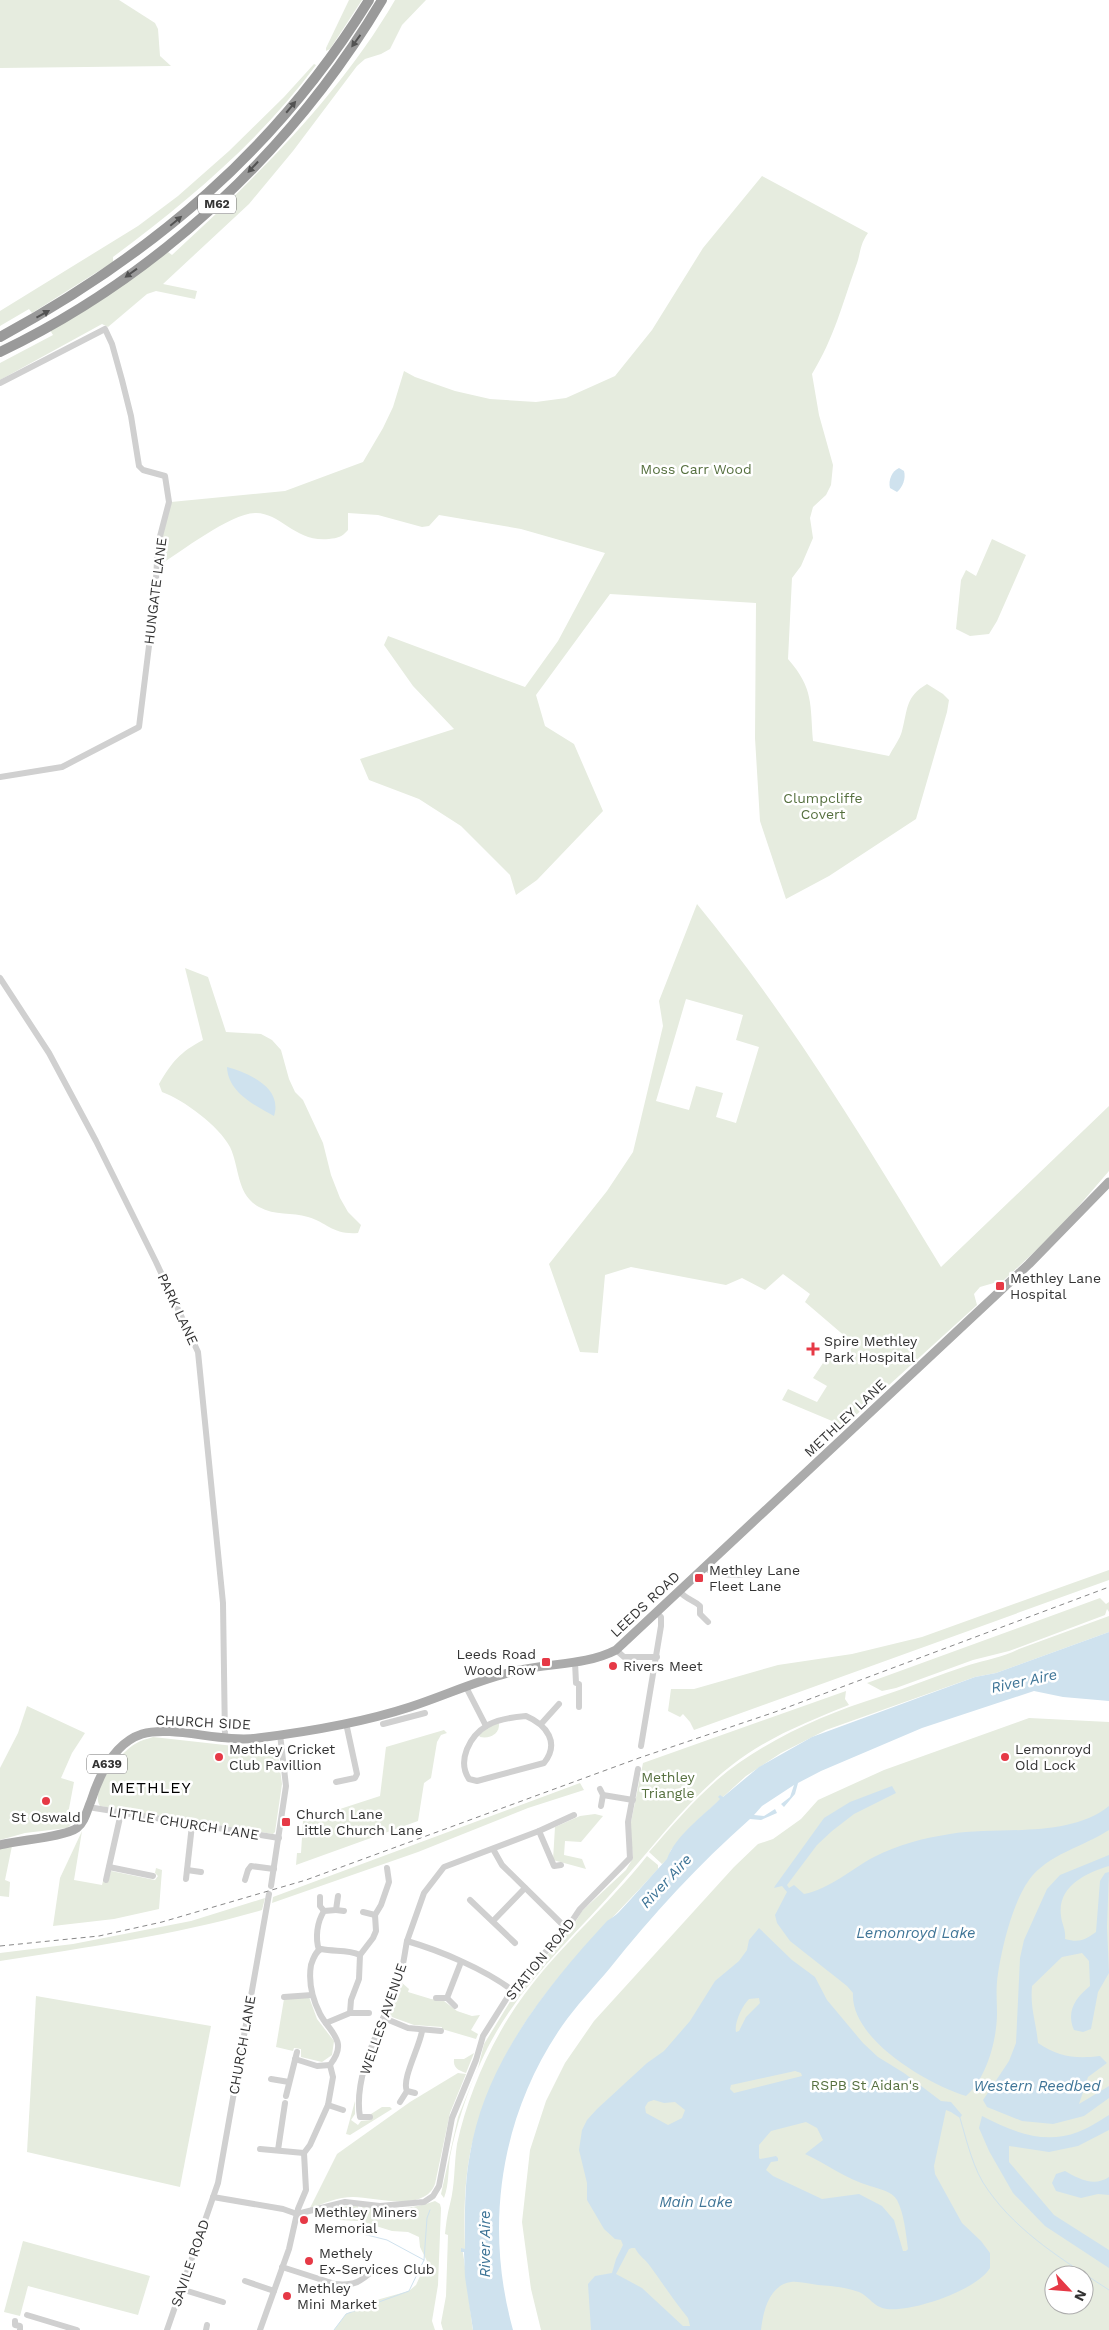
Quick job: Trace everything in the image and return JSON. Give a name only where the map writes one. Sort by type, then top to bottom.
[{"type":"highway","name":"M62","points":[[0,337],[51,309],[113,268],[164,231],[211,192],[263,139],[317,76],[351,30],[369,0]]},
{"type":"highway","name":"M62","points":[[0,352],[60,320],[132,273],[223,199],[270,148],[337,69],[382,0]]},
{"type":"main road","name":"METHLEY LANE","points":[[704,1567],[1029,1264],[1109,1182]]},
{"type":"main road","name":"LEEDS ROAD","points":[[280,1734],[398,1710],[482,1680],[521,1670],[604,1656],[616,1650],[704,1567]]},
{"type":"main road","name":"CHURCH SIDE","points":[[0,1845],[73,1830],[82,1822],[102,1775],[114,1756],[137,1736],[160,1732],[225,1739],[258,1738],[280,1734]]},
{"type":"street","name":"HUNGATE LANE","points":[[0,383],[105,329],[112,344],[122,380],[139,466],[143,470],[165,476],[169,502],[158,544],[155,597],[139,727],[62,767],[0,777]]},
{"type":"street","name":"PARK LANE","points":[[0,978],[49,1053],[87,1124],[156,1262],[198,1352],[223,1603],[225,1739]]},
{"type":"street","points":[[704,1567],[711,1572],[742,1575]]},
{"type":"street","points":[[679,1591],[687,1599],[700,1606],[700,1614],[708,1622]]},
{"type":"street","points":[[640,1746],[661,1626],[661,1617],[657,1612]]},
{"type":"street","points":[[616,1650],[624,1657],[657,1657]]},
{"type":"street","points":[[575,1662],[576,1683],[579,1684],[579,1707]]},
{"type":"street","points":[[466,1687],[486,1726]]},
{"type":"street","points":[[541,1724],[558,1704]]},
{"type":"street","points":[[398,1710],[401,1720]]},
{"type":"street","points":[[382,1724],[425,1714]]},
{"type":"street","points":[[526,1716],[541,1724],[549,1733],[551,1744],[549,1756],[544,1763],[477,1780],[470,1779],[464,1771],[467,1750],[478,1733],[486,1726],[500,1720],[526,1716]]},
{"type":"street","points":[[336,1782],[355,1778],[357,1774],[346,1722]]},
{"type":"street","points":[[271,1886],[286,1786],[280,1734]]},
{"type":"street","name":"STATION ROAD","points":[[296,2214],[345,2202],[394,2206],[424,2202],[433,2196],[439,2186],[455,2108],[476,2060],[481,2041],[512,1990],[580,1909],[630,1858],[628,1822],[638,1769]]},
{"type":"street","points":[[601,1806],[602,1792],[633,1800]]},
{"type":"street","name":"LITTLE CHURCH LANE","points":[[88,1807],[279,1838]]},
{"type":"street","points":[[106,1880],[121,1813]]},
{"type":"street","name":"WELLES AVENUE","points":[[370,2118],[360,2117],[360,2090],[368,2059],[402,1971],[424,1893],[444,1867],[539,1831],[574,1815]]},
{"type":"street","points":[[186,1879],[192,1825]]},
{"type":"street","points":[[539,1831],[554,1866],[561,1865]]},
{"type":"street","points":[[493,1849],[502,1865],[566,1928]]},
{"type":"street","points":[[246,1880],[251,1866],[274,1869]]},
{"type":"street","points":[[108,1867],[153,1876]]},
{"type":"street","points":[[350,2013],[351,2000],[359,1979],[360,1955],[376,1931],[375,1915],[393,1883],[387,1868]]},
{"type":"street","points":[[187,1870],[201,1872]]},
{"type":"street","points":[[493,1921],[525,1888]]},
{"type":"street","name":"CHURCH LANE","points":[[213,2197],[218,2183],[270,1894]]},
{"type":"street","points":[[336,1910],[338,1896]]},
{"type":"street","points":[[320,1897],[320,1906],[324,1911]]},
{"type":"street","points":[[470,1900],[515,1943]]},
{"type":"street","points":[[324,1911],[344,1911]]},
{"type":"street","points":[[278,2150],[296,2056],[317,2066],[330,2065],[337,2057],[337,2038],[326,2023],[312,1995],[310,1970],[319,1950],[316,1941],[324,1911]]},
{"type":"street","points":[[363,1912],[375,1915]]},
{"type":"street","points":[[410,1942],[495,1977],[512,1990]]},
{"type":"street","points":[[319,1950],[333,1952],[349,1950],[360,1955]]},
{"type":"street","points":[[447,1998],[461,1962]]},
{"type":"street","points":[[284,1997],[312,1995]]},
{"type":"street","points":[[436,1998],[447,1998],[455,2006]]},
{"type":"street","points":[[326,2023],[350,2013],[369,2013]]},
{"type":"street","points":[[384,2018],[408,2028],[422,2031],[441,2031]]},
{"type":"street","points":[[400,2102],[407,2091],[405,2082],[420,2043],[422,2031]]},
{"type":"street","points":[[260,2330],[282,2267],[306,2183],[304,2153],[310,2145],[328,2105],[333,2077],[330,2065]]},
{"type":"street","points":[[271,2079],[290,2082]]},
{"type":"street","points":[[407,2091],[415,2094]]},
{"type":"street","points":[[286,2102],[292,2110]]},
{"type":"street","points":[[328,2105],[343,2110]]},
{"type":"street","points":[[260,2149],[304,2153]]},
{"type":"street","points":[[213,2197],[283,2209],[296,2214]]},
{"type":"street","name":"SAVILE ROAD","points":[[167,2330],[213,2197]]},
{"type":"street","points":[[282,2267],[335,2284],[344,2285],[358,2283],[375,2269]]},
{"type":"street","points":[[245,2281],[274,2291]]},
{"type":"street","points":[[181,2289],[222,2302]]},
{"type":"street","points":[[27,2315],[77,2330]]},
{"type":"street","points":[[15,2321],[16,2325],[20,2326],[20,2330]]},
{"type":"green space","points":[[0,0],[119,0],[155,23],[158,29],[160,56],[171,66],[0,68]]},
{"type":"green space","points":[[349,0],[362,0],[330,49],[326,51],[326,48]]},
{"type":"green space","points":[[395,0],[426,0],[402,25],[390,49],[365,59],[357,66],[293,151],[249,204],[163,284],[197,291],[195,299],[156,291],[147,294],[108,327],[102,324],[0,380],[0,363],[53,335],[50,330],[113,292],[168,252],[172,255],[233,197],[264,167],[321,104],[348,70]]},
{"type":"green space","points":[[314,64],[316,65],[294,93],[247,144],[195,192],[113,257],[113,262],[32,313],[29,309],[0,326],[0,311],[138,226],[178,196],[229,151],[284,97]]},
{"type":"green space","name":"Moss Carr Wood","points":[[762,176],[868,233],[832,334],[812,374],[819,415],[833,465],[831,485],[826,495],[813,507],[810,518],[813,538],[801,566],[792,578],[788,659],[807,688],[811,707],[813,741],[889,756],[901,734],[908,704],[920,689],[927,684],[949,700],[916,819],[829,876],[786,899],[760,821],[755,738],[756,603],[610,594],[536,695],[545,726],[574,744],[603,811],[537,880],[516,895],[510,875],[461,826],[419,799],[369,780],[360,759],[454,729],[413,686],[384,645],[388,636],[525,687],[558,641],[605,553],[521,529],[439,515],[429,526],[422,527],[378,515],[348,513],[348,530],[344,534],[335,538],[317,539],[298,532],[272,517],[255,513],[244,515],[219,527],[158,566],[161,542],[171,502],[285,491],[363,462],[393,407],[404,371],[415,377],[455,391],[490,399],[536,402],[566,398],[615,376],[652,330],[703,248]]},
{"type":"green space","points":[[992,539],[1026,555],[997,621],[989,634],[970,636],[956,629],[961,580],[966,570],[976,576]]},
{"type":"green space","points":[[697,904],[764,991],[795,1036],[855,1127],[941,1267],[1109,1106],[1109,1171],[1058,1230],[1004,1280],[980,1287],[974,1294],[977,1305],[844,1426],[782,1400],[788,1389],[817,1402],[827,1386],[813,1378],[827,1357],[841,1365],[854,1344],[805,1302],[810,1294],[783,1274],[765,1290],[742,1278],[726,1285],[631,1267],[605,1275],[598,1353],[580,1352],[549,1264],[607,1191],[633,1152],[663,1026],[659,1001]],"holes":[[[686,999],[743,1015],[736,1040],[759,1047],[736,1123],[716,1117],[723,1093],[696,1086],[689,1110],[656,1101]]]},
{"type":"green space","points":[[185,968],[208,977],[226,1032],[261,1034],[272,1040],[281,1050],[289,1079],[295,1092],[303,1100],[323,1143],[331,1175],[340,1198],[348,1212],[361,1225],[358,1233],[342,1232],[308,1217],[271,1212],[252,1202],[242,1188],[233,1155],[225,1139],[209,1122],[190,1107],[162,1092],[159,1084],[168,1070],[182,1053],[203,1040]]},
{"type":"green space","points":[[1109,1570],[1109,1580],[694,1730],[683,1714],[680,1717],[668,1711],[671,1689],[694,1689],[778,1665],[852,1654],[922,1637]]},
{"type":"green space","points":[[1100,1598],[1106,1604],[1109,1602],[1109,1612],[1107,1609],[1105,1615],[1009,1651],[973,1660],[896,1688],[882,1691],[867,1683]]},
{"type":"green space","points":[[1109,1616],[1109,1632],[996,1673],[975,1677],[826,1730],[781,1753],[746,1776],[700,1818],[671,1850],[668,1859],[662,1864],[649,1852],[690,1806],[717,1780],[753,1753],[794,1731],[858,1704],[969,1665],[1007,1654]]},
{"type":"green space","name":"Methley Triangle","points":[[846,1691],[845,1699],[849,1705],[773,1738],[745,1755],[716,1778],[672,1823],[524,1991],[493,2038],[471,2086],[452,2145],[444,2198],[441,2194],[458,2117],[478,2068],[484,2044],[519,1987],[573,1926],[582,1911],[626,1870],[633,1858],[630,1827],[643,1763]]},
{"type":"green space","points":[[27,1706],[85,1733],[72,1753],[61,1778],[74,1782],[68,1814],[79,1818],[67,1828],[25,1833],[0,1840],[0,1768],[18,1733]]},
{"type":"green space","name":"RSPB St Aidan's","points":[[1029,1718],[1109,1722],[1109,2330],[541,2330],[531,2289],[522,2222],[530,2150],[546,2101],[565,2063],[594,2021],[734,1867],[758,1844],[773,1839],[801,1819],[818,1800],[884,1770]]},
{"type":"green space","points":[[499,1723],[498,1730],[494,1735],[480,1737],[479,1735],[488,1727]]},
{"type":"green space","points":[[444,1730],[447,1733],[441,1735],[437,1742],[431,1778],[424,1783],[418,1821],[296,1865],[297,1853],[301,1853],[303,1821],[380,1796],[386,1747]]},
{"type":"green space","points":[[153,1737],[243,1747],[277,1747],[282,1784],[275,1832],[273,1834],[100,1806],[98,1799],[99,1791],[108,1772],[129,1748]]},
{"type":"green space","points":[[580,1783],[584,1790],[528,1808],[418,1852],[272,1903],[273,1897]]},
{"type":"green space","points":[[595,1814],[603,1816],[581,1842],[565,1841],[564,1855],[582,1859],[586,1869],[553,1860],[555,1827],[580,1816]]},
{"type":"green space","points":[[82,1831],[74,1880],[102,1885],[103,1881],[108,1882],[111,1871],[155,1880],[158,1876],[155,1873],[156,1868],[162,1870],[159,1909],[114,1919],[53,1926],[60,1878]]},
{"type":"green space","points":[[12,1846],[5,1880],[10,1882],[9,1897],[0,1896],[0,1849]]},
{"type":"green space","points":[[647,1856],[658,1865],[658,1869],[554,1983],[512,2045],[494,2079],[472,2144],[466,2189],[465,2249],[462,2249],[473,2330],[443,2330],[441,2323],[446,2296],[448,2235],[445,2234],[453,2190],[457,2144],[468,2105],[483,2066],[513,2011],[538,1977]]},
{"type":"green space","points":[[265,1898],[262,1910],[198,1927],[132,1940],[0,1961],[0,1953],[73,1944],[191,1921]]},
{"type":"green space","points":[[401,1982],[409,1989],[408,1992],[444,2001],[457,2011],[472,2016],[480,2015],[471,2030],[478,2034],[476,2039],[442,2029],[442,2027],[414,2025],[389,2016]]},
{"type":"green space","points":[[36,1996],[211,2026],[180,2187],[27,2152]]},
{"type":"green space","points":[[309,1997],[317,2019],[334,2041],[332,2055],[322,2062],[301,2057],[301,2049],[294,2048],[293,2051],[276,2047],[284,1999]]},
{"type":"green space","points":[[474,2053],[466,2073],[455,2067],[454,2059],[464,2059]]},
{"type":"green space","points":[[458,2073],[466,2074],[450,2113],[435,2184],[429,2193],[421,2198],[410,2201],[342,2198],[309,2210],[337,2154],[410,2102]]},
{"type":"green space","points":[[355,2101],[355,2114],[351,2120],[358,2125],[361,2121],[371,2120],[371,2114],[382,2107],[390,2107],[392,2109],[350,2135],[346,2134]]},
{"type":"green space","points":[[435,2201],[440,2204],[441,2208],[438,2285],[432,2321],[435,2330],[334,2330],[346,2314],[380,2299],[409,2291],[416,2285],[427,2261],[420,2247],[419,2237],[408,2232],[392,2231],[363,2222],[362,2207],[399,2208]]},
{"type":"green space","points":[[358,2206],[358,2221],[340,2220],[339,2207]]},
{"type":"green space","points":[[23,2241],[150,2276],[138,2315],[28,2286],[20,2316],[4,2312]]},
{"type":"water","points":[[899,468],[904,471],[905,477],[897,492],[890,488],[890,479]]},
{"type":"water","points":[[227,1067],[245,1073],[262,1083],[269,1090],[274,1097],[274,1116],[243,1097],[237,1091],[228,1076]]},
{"type":"water","name":"River Aire","points":[[1109,1632],[1109,1701],[1063,1697],[1034,1691],[922,1728],[821,1771],[798,1783],[795,1794],[784,1807],[781,1804],[790,1797],[794,1785],[762,1806],[754,1815],[764,1816],[775,1809],[777,1813],[761,1820],[750,1819],[694,1872],[659,1909],[562,2026],[541,2061],[524,2097],[512,2134],[503,2173],[499,2212],[504,2291],[513,2330],[473,2330],[465,2277],[464,2252],[461,2252],[461,2248],[465,2249],[466,2189],[470,2154],[489,2088],[521,2028],[562,1972],[607,1921],[619,1912],[667,1859],[683,1834],[720,1799],[718,1797],[720,1795],[723,1797],[759,1767],[812,1737],[975,1677],[996,1673]]},
{"type":"water","name":"Lemonroyd Lake","points":[[892,1786],[896,1793],[854,1814],[817,1845],[787,1885],[789,1888],[794,1885],[804,1894],[823,1888],[883,1853],[921,1840],[969,1832],[1054,1827],[1074,1823],[1092,1816],[1109,1806],[1109,1830],[1056,1857],[1037,1871],[1029,1880],[1017,1902],[1001,1957],[997,1986],[997,2023],[993,2046],[980,2079],[966,2096],[931,2081],[912,2070],[877,2043],[864,2027],[855,2010],[853,1993],[847,1986],[790,1941],[777,1923],[775,1915],[787,1892],[782,1886],[774,1888],[775,1886],[824,1818],[850,1802]]},
{"type":"water","name":"Western Reedbed","points":[[1109,1855],[1109,1866],[1075,1882],[1068,1889],[1061,1906],[1065,1939],[1078,1941],[1092,1935],[1096,1932],[1100,1881],[1105,1873],[1109,1872],[1107,1927],[1109,1973],[1098,1992],[1091,2029],[1083,2032],[1074,2030],[1071,2017],[1076,2000],[1090,1986],[1089,1961],[1082,1953],[1062,1957],[1032,1986],[1032,2008],[1038,2043],[1045,2048],[1068,2056],[1100,2056],[1107,2063],[1088,2077],[1079,2104],[1109,2086],[1109,2098],[1084,2116],[1053,2124],[1022,2121],[987,2107],[983,2100],[1009,2061],[1016,2043],[1020,1958],[1024,1940],[1047,1889],[1060,1875]]},
{"type":"water","name":"Main Lake","points":[[759,1928],[792,1960],[815,1977],[827,2000],[863,2043],[878,2057],[904,2073],[941,2101],[951,2102],[962,2115],[960,2118],[946,2110],[934,2166],[935,2174],[962,2223],[981,2241],[990,2253],[990,2268],[983,2276],[959,2291],[912,2307],[898,2309],[882,2308],[863,2294],[854,2290],[791,2282],[783,2284],[772,2294],[763,2315],[761,2330],[591,2330],[588,2284],[595,2276],[612,2273],[623,2245],[621,2240],[615,2239],[604,2229],[587,2200],[587,2183],[579,2150],[582,2130],[587,2120],[597,2109],[647,2063],[664,2051],[690,2021],[715,1981],[739,1961],[747,1950],[749,1940]],"holes":[[[759,1998],[760,2003],[746,2017],[739,2031],[736,2032],[737,2019],[749,1999]],[[795,2071],[801,2073],[802,2076],[734,2093],[730,2089],[731,2085]],[[654,2100],[664,2103],[675,2102],[685,2110],[682,2118],[668,2125],[646,2113],[645,2107],[648,2102]],[[806,2122],[817,2128],[823,2140],[805,2154],[861,2183],[892,2194],[897,2200],[903,2217],[908,2249],[903,2251],[894,2220],[882,2206],[859,2194],[822,2199],[773,2176],[766,2170],[771,2162],[778,2161],[778,2158],[776,2156],[760,2159],[759,2145],[771,2131]],[[635,2248],[688,2318],[690,2326],[683,2326],[642,2288],[616,2274],[629,2249]]]},
{"type":"water","points":[[1109,2115],[1109,2130],[1078,2146],[1049,2152],[1009,2146],[1009,2162],[1054,2215],[1109,2250],[1109,2268],[1045,2226],[1013,2193],[989,2151],[979,2128],[982,2116],[1017,2132],[1029,2135],[1041,2137],[1065,2136],[1078,2132]]},
{"type":"water","points":[[1065,2171],[1092,2182],[1109,2177],[1109,2195],[1098,2194],[1081,2198],[1056,2191],[1052,2183],[1056,2174]]},
{"type":"waterway","points":[[960,2118],[978,2174],[1000,2206],[1044,2246],[1109,2290]]},
{"type":"waterway","points":[[334,2330],[346,2314],[409,2291],[424,2260],[427,2218],[430,2210]]},
{"type":"waterway","points":[[339,2228],[387,2240],[424,2260]]},
{"type":"railway","points":[[0,1946],[99,1936],[162,1922],[306,1880],[639,1758],[775,1712],[1109,1587]]},
{"type":"place","name":"Methley Lane Hospital","points":[[1000,1286]]},
{"type":"place","name":"Spire Methley Park Hospital","points":[[813,1349]]},
{"type":"place","name":"Methley Lane Fleet Lane","points":[[699,1578]]},
{"type":"place","name":"Leeds Road Wood Row","points":[[546,1662]]},
{"type":"place","name":"Rivers Meet","points":[[613,1666]]},
{"type":"place","name":"Methley Cricket Club Pavillion","points":[[219,1757]]},
{"type":"place","name":"Lemonroyd Old Lock","points":[[1005,1757]]},
{"type":"place","name":"St Oswald","points":[[46,1801]]},
{"type":"place","name":"Church Lane Little Church Lane","points":[[286,1822]]},
{"type":"place","name":"Methley Miners Memorial","points":[[304,2220]]},
{"type":"place","name":"Methely Ex-Services Club","points":[[309,2261]]},
{"type":"place","name":"Methley Mini Market","points":[[287,2296]]},
{"type":"district","name":"METHLEY","points":[[151,1787]]},
{"type":"park label","name":"Clumpcliffe Covert","points":[[823,806]]}]
